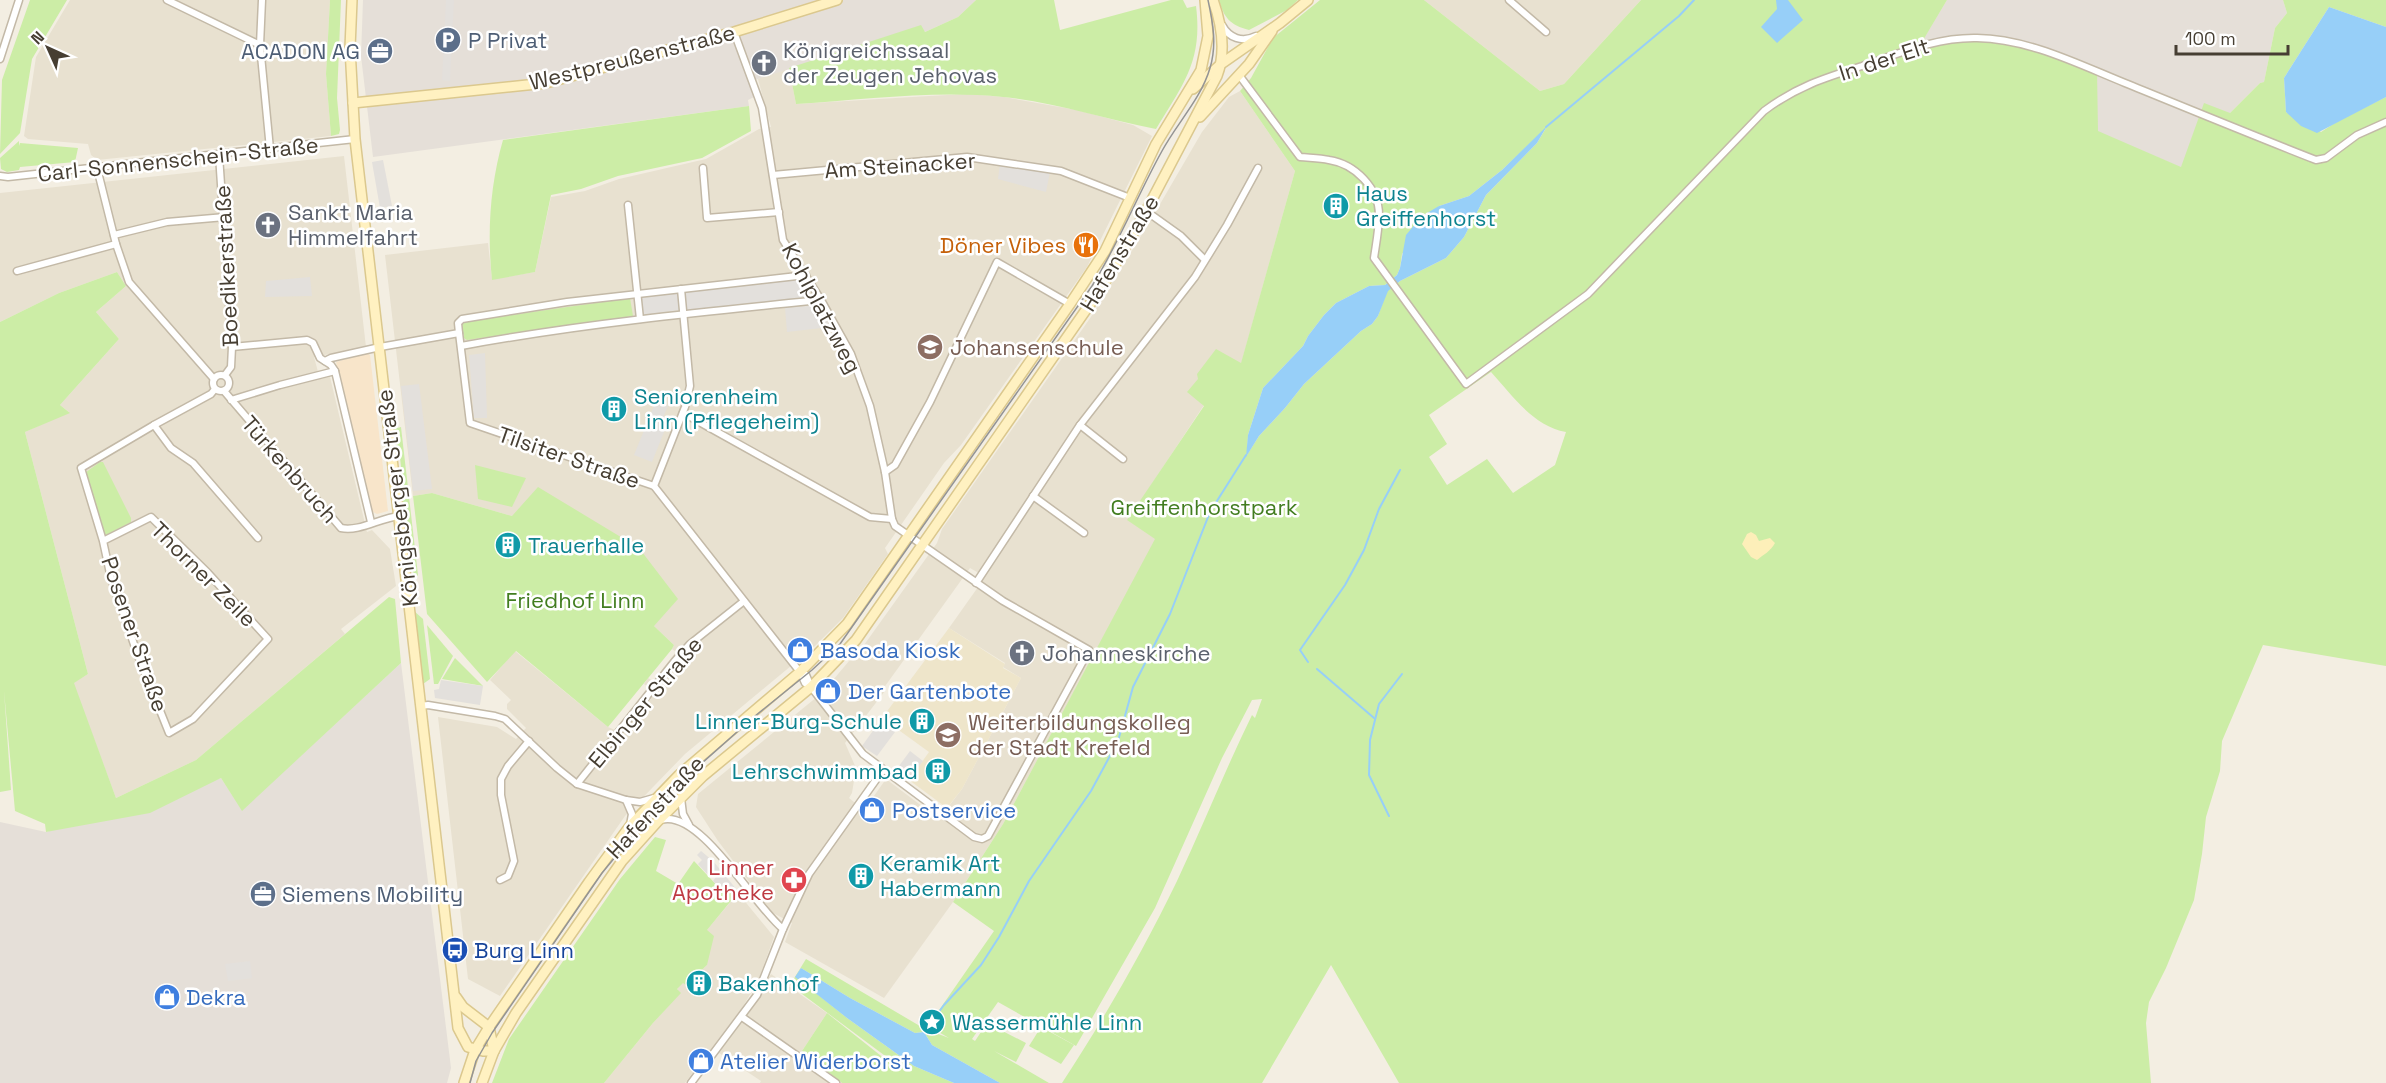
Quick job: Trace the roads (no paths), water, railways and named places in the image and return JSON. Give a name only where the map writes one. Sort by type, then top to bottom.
[{"type":"main road","name":"Königsberger Straße","points":[[352,0],[350,48],[356,139],[455,995],[461,1037],[468,1047],[476,1050]]},
{"type":"main road","name":"Westpreußenstraße","points":[[353,103],[546,83],[734,32],[837,0]]},
{"type":"main road","name":"Hafenstraße","points":[[464,1083],[476,1050],[489,1027],[630,826],[690,764],[800,672],[848,624],[1070,304],[1105,251],[1156,144],[1201,70],[1208,36],[1205,0]]},
{"type":"main road","name":"Hafenstraße","points":[[482,1083],[494,1051],[516,1013],[622,861],[703,776],[811,687],[856,640],[1104,284],[1211,89],[1221,64],[1222,34],[1213,0]]},
{"type":"main road","points":[[1189,93],[1247,42],[1280,23],[1308,0]]},
{"type":"main road","points":[[1183,137],[1239,75],[1280,23]]},
{"type":"main road","points":[[455,995],[463,1008],[489,1027],[494,1051],[476,1050]]},
{"type":"street","points":[[0,59],[19,0]]},
{"type":"street","points":[[167,0],[260,45]]},
{"type":"street","points":[[262,0],[260,45],[270,149]]},
{"type":"street","points":[[1509,0],[1546,32]]},
{"type":"street","points":[[1217,14],[1226,31],[1247,42],[1254,51],[1253,58]]},
{"type":"street","name":"Kohlplatzweg","points":[[734,32],[762,108],[783,240],[821,300],[851,354],[870,406],[885,472],[892,519]]},
{"type":"street","name":"In der Elt","points":[[1239,75],[1300,157],[1331,160],[1354,170],[1367,183],[1376,197],[1379,214],[1374,258],[1466,384],[1588,294],[1719,155],[1764,111],[1787,94],[1811,83],[1919,46],[1940,41],[1979,38],[2025,46],[2095,71],[2316,160],[2326,158],[2357,135],[2386,122]]},
{"type":"street","name":"Carl-Sonnenschein-Straße","points":[[0,176],[98,168],[356,139]]},
{"type":"street","name":"Boedikerstraße","points":[[219,155],[232,347],[231,368],[225,375]]},
{"type":"street","name":"Am Steinacker","points":[[773,175],[967,157],[1061,171],[1130,198]]},
{"type":"street","points":[[98,168],[116,244],[129,282],[214,380],[215,389],[211,394],[154,424],[81,468],[104,541]]},
{"type":"street","name":"Kohlplatzweg","points":[[703,168],[707,218],[779,212]]},
{"type":"street","points":[[683,413],[870,517],[892,519],[895,526],[976,583],[1080,425],[1182,295],[1227,225],[1258,168]]},
{"type":"street","points":[[628,205],[640,319]]},
{"type":"street","points":[[1146,211],[1181,236],[1204,259]]},
{"type":"street","points":[[114,236],[167,222],[225,217]]},
{"type":"street","points":[[17,271],[116,244]]},
{"type":"street","points":[[885,472],[895,465],[930,402],[997,262],[1070,304]]},
{"type":"street","points":[[806,275],[488,313],[462,319],[458,323],[461,346],[571,327],[821,300]]},
{"type":"street","points":[[654,486],[683,413],[690,386],[681,289]]},
{"type":"street","points":[[326,361],[380,347],[459,333]]},
{"type":"street","points":[[232,347],[307,340],[313,343],[320,358],[331,365],[335,371],[371,522]]},
{"type":"street","name":"Tilsiter Straße","points":[[461,346],[470,423],[654,486],[800,672],[805,683],[811,687],[844,727],[859,750],[974,837],[982,839],[988,836],[1089,650],[976,583]]},
{"type":"street","points":[[231,400],[335,371]]},
{"type":"street","points":[[214,380],[218,375],[225,375],[230,382],[224,391],[215,389]]},
{"type":"street","name":"Türkenbruch","points":[[224,391],[341,528],[352,530],[371,522],[399,516]]},
{"type":"street","points":[[154,424],[171,447],[193,464],[258,538]]},
{"type":"street","points":[[1080,425],[1123,459]]},
{"type":"street","points":[[1033,496],[1084,533]]},
{"type":"street","name":"Thorner Zeile","points":[[104,541],[151,517],[208,573],[268,639]]},
{"type":"street","name":"Posener Straße","points":[[104,541],[111,578],[170,733],[193,719],[268,639]]},
{"type":"street","name":"Elbinger Straße","points":[[577,784],[687,647],[744,601]]},
{"type":"street","points":[[421,706],[434,706],[505,719],[577,784],[627,800],[643,802],[658,796]]},
{"type":"street","points":[[500,880],[508,876],[514,861],[501,795],[501,779],[508,766],[529,741]]},
{"type":"street","points":[[691,1083],[757,995],[783,929],[809,874],[883,770]]},
{"type":"street","points":[[681,797],[683,814],[689,826],[717,852],[772,920],[783,929]]},
{"type":"street","points":[[627,800],[632,814],[630,826]]},
{"type":"street","points":[[658,821],[668,818],[689,826]]},
{"type":"street","points":[[742,1017],[836,1083]]},
{"type":"water","points":[[1776,0],[1788,0],[1803,20],[1777,43],[1761,27],[1777,9]]},
{"type":"water","points":[[2329,7],[2386,27],[2386,97],[2317,133],[2301,126],[2286,112],[2284,78]]},
{"type":"water","points":[[1547,126],[1537,143],[1486,195],[1464,237],[1446,258],[1400,281],[1388,291],[1378,316],[1372,324],[1361,331],[1304,384],[1259,436],[1246,457],[1248,435],[1263,388],[1303,346],[1324,315],[1336,303],[1369,286],[1385,285],[1397,275],[1406,235],[1422,216],[1439,206],[1469,196],[1502,170]]},
{"type":"water","points":[[801,968],[915,1033],[924,1032],[932,1045],[1000,1083],[954,1083],[914,1066],[795,977]]},
{"type":"waterway","points":[[1546,127],[1679,16],[1694,0]]},
{"type":"waterway","points":[[924,1032],[944,1005],[981,965],[1029,881],[1091,791],[1118,741],[1133,687],[1170,614],[1210,512],[1246,455]]},
{"type":"waterway","points":[[1308,662],[1300,650],[1345,585],[1364,550],[1379,509],[1400,470]]},
{"type":"waterway","points":[[1317,669],[1374,718]]},
{"type":"waterway","points":[[1389,816],[1369,775],[1370,740],[1379,704],[1402,674]]},
{"type":"tram line","points":[[470,1083],[476,1061],[492,1033],[602,873],[675,787],[840,644],[1092,286],[1162,151],[1195,101],[1206,79],[1214,42],[1208,0]]},
{"type":"place","name":"P Privat","points":[[448,40]]},
{"type":"place","name":"ACADON AG","points":[[380,51]]},
{"type":"place","name":"Königreichssaal der Zeugen Jehovas","points":[[764,63]]},
{"type":"place","name":"Haus Greiffenhorst","points":[[1336,206]]},
{"type":"place","name":"Sankt Maria Himmelfahrt","points":[[268,225]]},
{"type":"place","name":"Döner Vibes","points":[[1086,245]]},
{"type":"place","name":"Johansenschule","points":[[930,347]]},
{"type":"place","name":"Seniorenheim Linn (Pflegeheim)","points":[[614,409]]},
{"type":"place","name":"Trauerhalle","points":[[508,545]]},
{"type":"place","name":"Basoda Kiosk","points":[[800,650]]},
{"type":"place","name":"Johanneskirche","points":[[1022,653]]},
{"type":"place","name":"Der Gartenbote","points":[[828,691]]},
{"type":"place","name":"Linner-Burg-Schule","points":[[922,721]]},
{"type":"place","name":"Weiterbildungskolleg der Stadt Krefeld","points":[[948,735]]},
{"type":"place","name":"Lehrschwimmbad","points":[[938,771]]},
{"type":"place","name":"Postservice","points":[[872,810]]},
{"type":"place","name":"Keramik Art Habermann","points":[[861,876]]},
{"type":"place","name":"Linner Apotheke","points":[[794,880]]},
{"type":"place","name":"Siemens Mobility","points":[[263,894]]},
{"type":"place","name":"Burg Linn","points":[[455,950]]},
{"type":"place","name":"Bakenhof","points":[[699,983]]},
{"type":"place","name":"Dekra","points":[[167,997]]},
{"type":"place","name":"Wassermühle Linn","points":[[932,1022]]},
{"type":"place","name":"Atelier Widerborst","points":[[701,1061]]},
{"type":"park label","name":"Greiffenhorstpark","points":[[1204,507]]},
{"type":"park label","name":"Friedhof Linn","points":[[575,600]]}]
